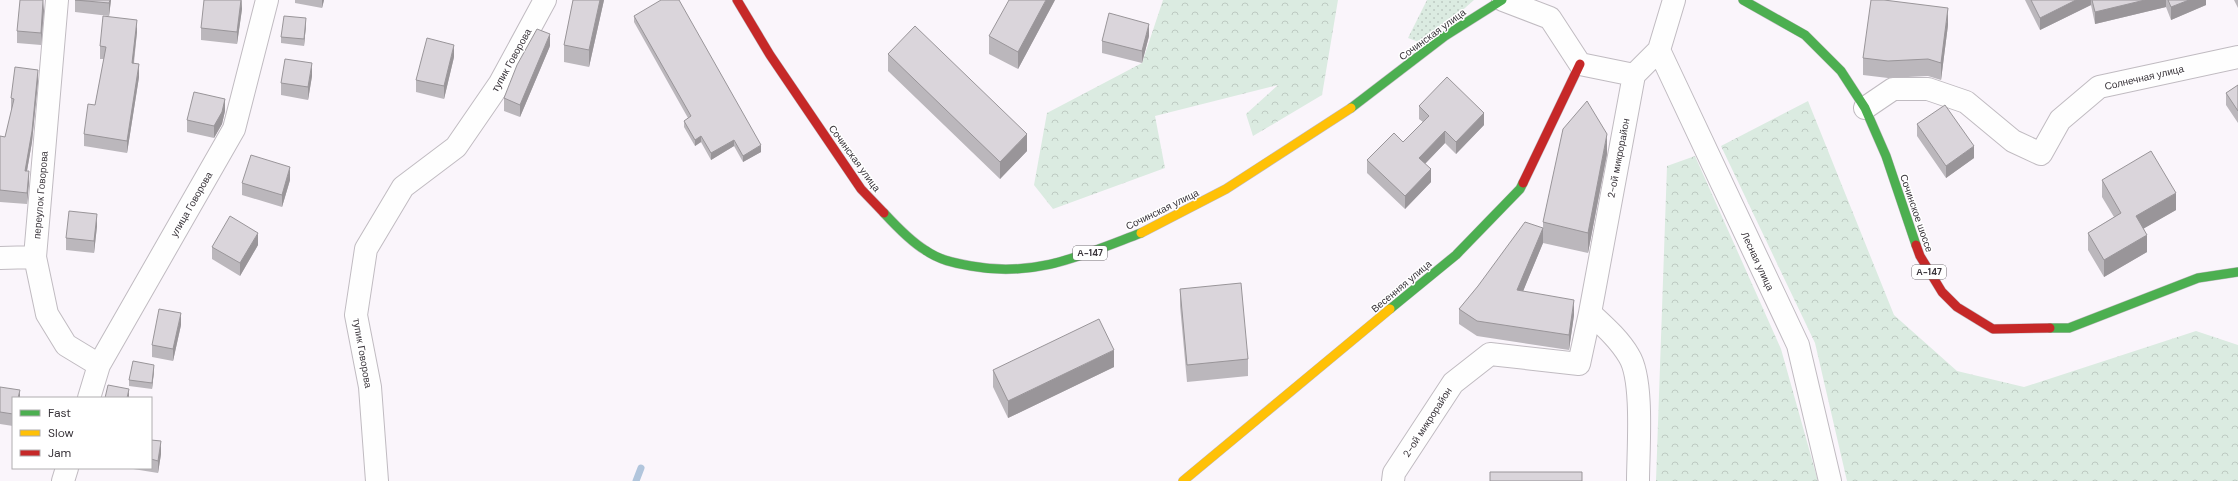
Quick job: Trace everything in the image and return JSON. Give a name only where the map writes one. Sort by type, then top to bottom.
[{"type":"main road","name":"Сочинская улица","points":[[737,0],[770,55],[861,189],[890,220],[924,250],[944,261],[982,268],[1022,270],[1043,267],[1086,254],[1141,233],[1226,189],[1352,108],[1445,36],[1502,0]]},
{"type":"main road","name":"Сочинское шоссе","points":[[1743,0],[1804,35],[1841,72],[1865,108],[1886,156],[1920,256],[1942,292],[1956,307],[1993,329],[2069,328],[2198,278],[2238,272]]},
{"type":"main road","name":"Весенняя улица","points":[[1183,481],[1456,255],[1520,189],[1580,64]]},
{"type":"street","name":"переулок Говорова","points":[[57,0],[35,257],[47,314],[66,345],[99,365]]},
{"type":"street","name":"улица Говорова","points":[[89,397],[99,365],[234,129],[267,0]]},
{"type":"street","name":"тупик Говорова","points":[[377,481],[370,387],[356,315],[366,248],[403,187],[456,147],[500,83],[545,0]]},
{"type":"street","points":[[1502,0],[1550,18],[1580,64],[1634,75],[1659,50],[1674,0]]},
{"type":"street","name":"Лесная улица","points":[[1659,50],[1798,345],[1830,481]]},
{"type":"street","name":"Солнечная улица","points":[[1865,108],[1892,90],[1928,89],[1966,102],[2013,141],[2041,154],[2060,120],[2099,87],[2238,57]]},
{"type":"street","name":"2-ой микрорайон","points":[[1393,481],[1394,473],[1453,383],[1490,354],[1580,364],[1634,75]]},
{"type":"street","points":[[0,258],[35,257]]},
{"type":"street","points":[[1590,313],[1613,334],[1630,357],[1637,383],[1638,481]]},
{"type":"street","points":[[63,481],[67,469]]},
{"type":"green space","points":[[1163,0],[1338,0],[1322,95],[1253,136],[1246,114],[1278,85],[1155,116],[1165,168],[1053,209],[1034,185],[1047,113],[1142,63]]},
{"type":"green space","points":[[1427,0],[1474,0],[1424,44],[1408,38]]},
{"type":"green space","points":[[1808,101],[1894,315],[1957,371],[2024,387],[2196,331],[2238,345],[2238,481],[1847,481],[1815,343],[1721,146]]},
{"type":"green space","points":[[1695,156],[1781,349],[1818,481],[1656,481],[1667,166]]},
{"type":"building","points":[[20,0],[43,0],[41,33],[17,31]]},
{"type":"building","points":[[75,0],[110,0],[109,3]]},
{"type":"building","points":[[204,0],[241,0],[237,32],[201,28]]},
{"type":"building","points":[[573,0],[600,0],[589,50],[564,45]]},
{"type":"building","points":[[661,0],[679,0],[761,145],[743,156],[734,140],[711,153],[701,136],[695,140],[684,121],[691,116],[634,16]]},
{"type":"building","points":[[1009,0],[1046,0],[1018,52],[989,36]]},
{"type":"building","points":[[1871,0],[1884,0],[1948,8],[1941,63],[1928,59],[1888,61],[1863,58]]},
{"type":"building","points":[[2031,0],[2076,0],[2040,18]]},
{"type":"building","points":[[2092,0],[2145,0],[2095,12]]},
{"type":"building","points":[[2168,0],[2189,0],[2171,7]]},
{"type":"building","points":[[1109,13],[1149,24],[1142,51],[1102,41]]},
{"type":"building","points":[[103,16],[137,20],[132,63],[139,64],[127,141],[84,134],[88,104],[95,105],[106,47],[100,46]]},
{"type":"building","points":[[284,16],[306,18],[304,39],[281,37]]},
{"type":"building","points":[[915,26],[1027,134],[1000,162],[888,54]]},
{"type":"building","points":[[537,29],[550,34],[520,105],[504,98],[517,65]]},
{"type":"building","points":[[427,38],[454,45],[444,86],[416,80]]},
{"type":"building","points":[[285,59],[312,63],[308,87],[281,83]]},
{"type":"building","points":[[15,67],[38,70],[32,131],[25,171],[29,171],[27,193],[0,190],[0,136],[5,137],[14,99],[11,98]]},
{"type":"building","points":[[1447,77],[1484,113],[1456,142],[1445,131],[1419,158],[1431,169],[1405,196],[1367,160],[1394,133],[1403,142],[1429,116],[1419,106]]},
{"type":"building","points":[[2238,85],[2238,111],[2226,93]]},
{"type":"building","points":[[194,92],[225,99],[222,112],[214,126],[187,120]]},
{"type":"building","points":[[1587,101],[1607,134],[1588,233],[1543,222],[1563,129]]},
{"type":"building","points":[[1945,105],[1974,146],[1946,166],[1917,124]]},
{"type":"building","points":[[2151,151],[2176,193],[2136,216],[2147,235],[2104,260],[2088,233],[2121,213],[2102,180]]},
{"type":"building","points":[[251,155],[290,167],[282,195],[242,183]]},
{"type":"building","points":[[69,211],[97,214],[94,241],[66,238]]},
{"type":"building","points":[[230,216],[258,233],[240,263],[212,247]]},
{"type":"building","points":[[1525,222],[1543,228],[1517,290],[1574,300],[1569,335],[1477,321],[1459,309],[1478,286]]},
{"type":"building","points":[[1241,283],[1248,359],[1187,365],[1180,289]]},
{"type":"building","points":[[159,309],[181,313],[173,349],[152,345]]},
{"type":"building","points":[[1099,319],[1114,350],[1008,401],[993,370]]},
{"type":"building","points":[[133,361],[154,365],[152,383],[129,380]]},
{"type":"building","points":[[108,385],[129,389],[127,397],[105,397]]},
{"type":"building","points":[[0,387],[20,390],[18,397],[12,397],[12,414],[0,412]]},
{"type":"building","points":[[152,440],[161,441],[158,461],[152,459]]},
{"type":"building","points":[[1490,472],[1582,472],[1582,481],[1490,481]]},
{"type":"waterway","points":[[636,481],[641,468]]},
{"type":"traffic: fast","points":[[1351,108],[1445,36],[1502,0]]},
{"type":"traffic: fast","points":[[1743,0],[1805,35],[1841,71],[1865,108],[1886,156],[1916,245]]},
{"type":"traffic: fast","points":[[1390,309],[1456,255],[1520,189],[1523,183]]},
{"type":"traffic: fast","points":[[884,213],[914,242],[930,253],[947,261],[994,269],[1038,267],[1079,256],[1141,233]]},
{"type":"traffic: fast","points":[[2050,328],[2069,328],[2198,278],[2238,272]]},
{"type":"traffic: slow","points":[[1141,233],[1226,189],[1351,108]]},
{"type":"traffic: slow","points":[[1183,481],[1390,309]]},
{"type":"traffic: jam","points":[[737,0],[770,55],[861,189],[884,213]]},
{"type":"traffic: jam","points":[[1523,183],[1580,64]]},
{"type":"traffic: jam","points":[[1916,245],[1920,256],[1942,292],[1957,307],[1993,329],[2050,328]]}]
